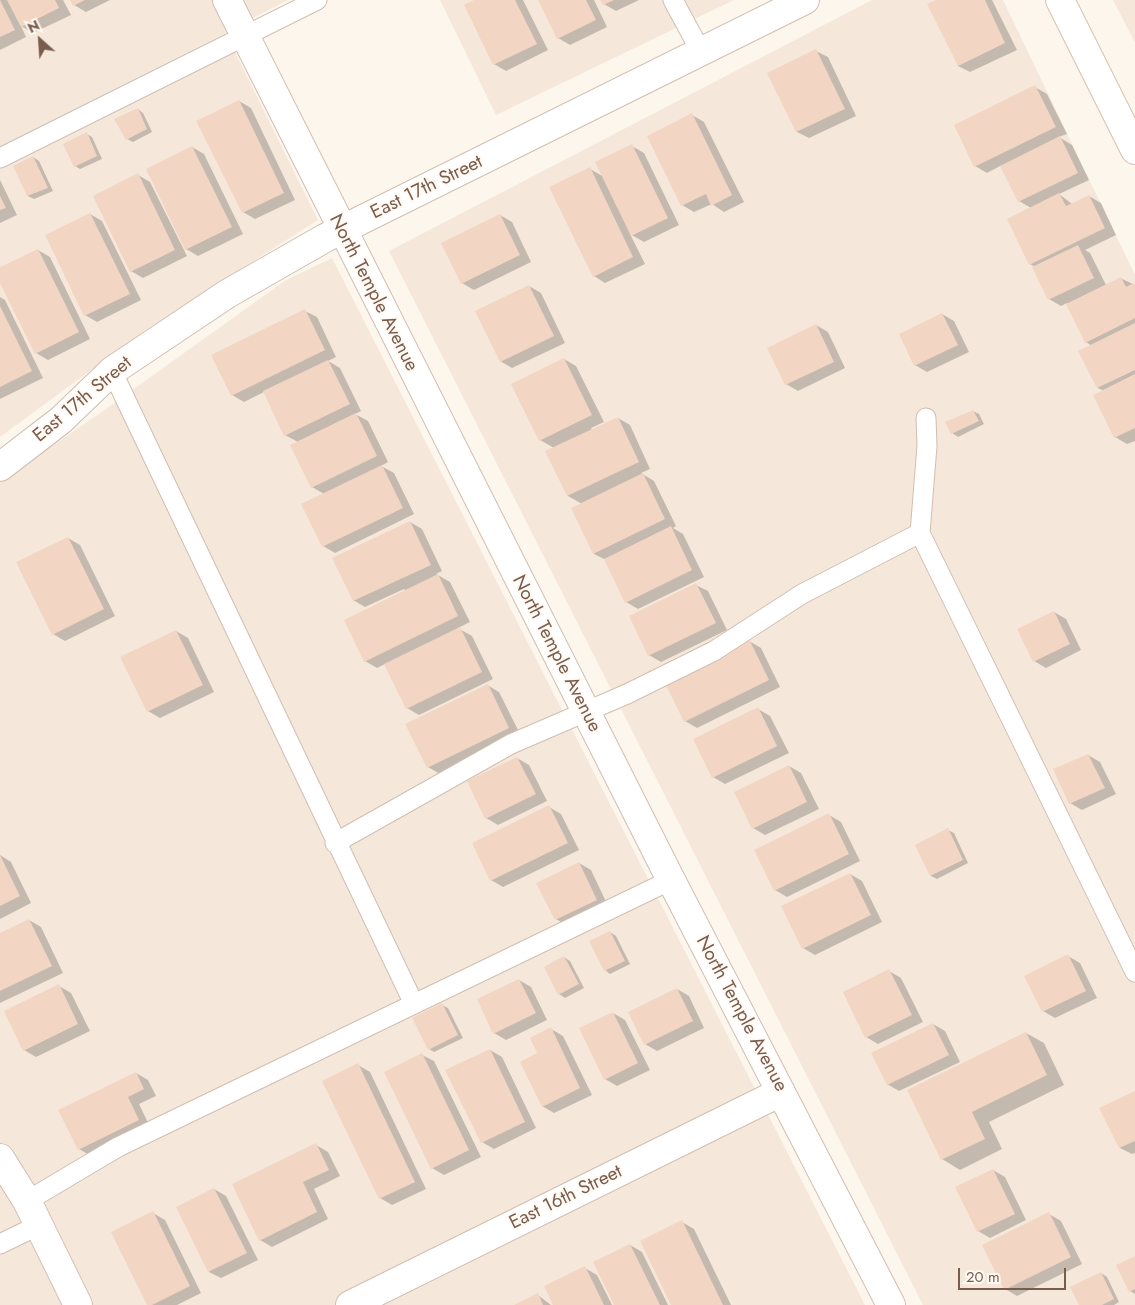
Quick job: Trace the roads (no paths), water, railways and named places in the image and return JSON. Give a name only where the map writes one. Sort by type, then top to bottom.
[{"type":"street","name":"North Temple Avenue","points":[[226,0],[671,880],[891,1305]]},
{"type":"street","name":"East 17th Street","points":[[0,467],[61,420],[112,371],[241,286],[342,230],[805,0]]},
{"type":"street","points":[[1060,0],[1133,140]]},
{"type":"street","name":"East 16th Street","points":[[350,1305],[781,1092]]},
{"type":"street","points":[[0,1158],[27,1201],[78,1305]]},
{"type":"lane","points":[[0,158],[317,0]]},
{"type":"lane","points":[[673,0],[700,52]]},
{"type":"lane","points":[[112,371],[335,843],[414,1004]]},
{"type":"lane","points":[[926,418],[927,446],[920,533],[1135,972]]},
{"type":"lane","points":[[335,843],[512,744],[586,713],[714,651],[802,594],[920,533]]},
{"type":"lane","points":[[27,1201],[118,1147],[671,880]]},
{"type":"lane","points":[[0,1244],[39,1225]]}]
